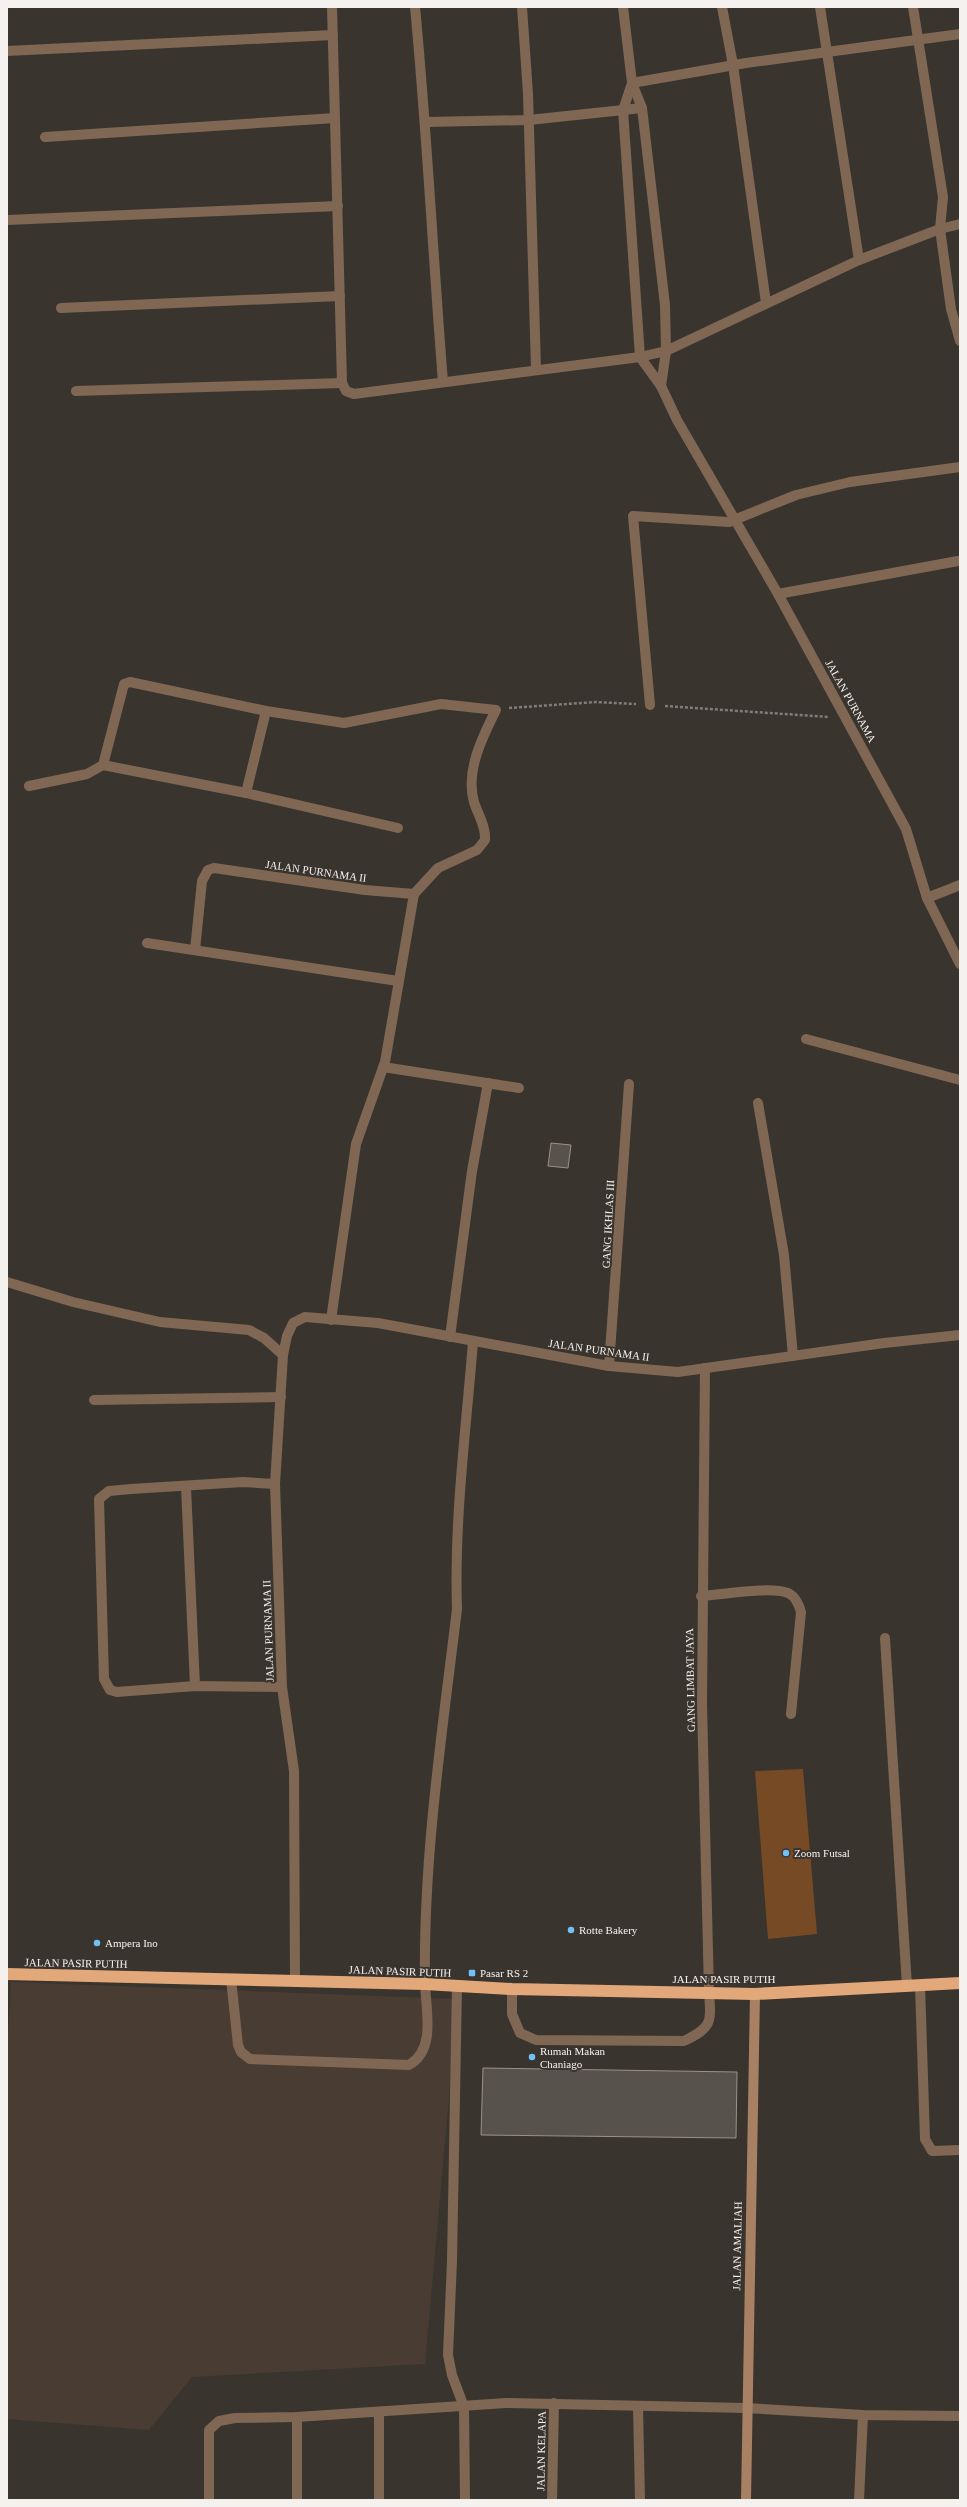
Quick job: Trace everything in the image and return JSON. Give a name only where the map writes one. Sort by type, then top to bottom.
[{"type":"highway","name":"JALAN PASIR PUTIH","points":[[7,1974],[425,1984],[512,1990],[710,1992],[755,1994],[960,1983]]},
{"type":"street","points":[[332,7],[342,383],[346,391],[354,394],[536,369],[640,357],[666,350],[859,260],[940,229],[960,224]]},
{"type":"street","points":[[415,7],[426,122],[429,203],[443,382]]},
{"type":"street","points":[[522,7],[529,120],[536,369]]},
{"type":"street","points":[[623,7],[632,83],[642,108],[665,306],[666,350],[661,386]]},
{"type":"street","points":[[722,7],[733,65],[766,303]]},
{"type":"street","points":[[820,7],[859,260]]},
{"type":"street","points":[[913,7],[943,197],[940,229],[951,309],[960,341]]},
{"type":"street","points":[[632,83],[733,65],[919,41],[960,34]]},
{"type":"street","points":[[7,51],[333,35]]},
{"type":"street","points":[[632,83],[623,110],[640,357]]},
{"type":"street","points":[[426,122],[529,120],[642,108]]},
{"type":"street","points":[[45,136],[335,118]]},
{"type":"street","points":[[7,220],[338,206]]},
{"type":"street","points":[[61,308],[340,296]]},
{"type":"street","name":"JALAN PURNAMA","points":[[640,357],[661,386],[677,420],[848,718],[906,829],[927,898],[960,964]]},
{"type":"street","points":[[76,391],[342,383]]},
{"type":"street","points":[[650,705],[633,516],[722,522],[736,521],[781,500],[850,482],[960,467]]},
{"type":"street","points":[[778,594],[958,561]]},
{"type":"street","points":[[103,765],[124,684],[130,682],[266,711],[344,723],[441,704],[496,710],[485,733],[474,764],[472,782],[474,801],[483,825],[485,840],[477,850],[438,868],[414,894],[383,1067],[356,1144],[331,1320]]},
{"type":"street","points":[[246,793],[266,711]]},
{"type":"street","points":[[29,786],[88,774],[103,765],[246,793],[398,828]]},
{"type":"street","name":"JALAN PURNAMA II","points":[[195,950],[202,881],[208,870],[214,868],[365,890],[414,894]]},
{"type":"street","points":[[927,898],[960,885]]},
{"type":"street","points":[[147,943],[398,981]]},
{"type":"street","points":[[806,1039],[960,1080]]},
{"type":"street","points":[[383,1067],[519,1088]]},
{"type":"street","points":[[450,1337],[472,1171],[488,1084]]},
{"type":"street","name":"GANG IKHLAS III","points":[[609,1366],[629,1084]]},
{"type":"street","points":[[758,1103],[784,1255],[793,1356]]},
{"type":"street","points":[[7,1282],[73,1302],[160,1322],[249,1330],[264,1338],[284,1355]]},
{"type":"street","name":"JALAN PURNAMA II","points":[[295,1980],[294,1771],[282,1686],[275,1484],[284,1355],[287,1336],[293,1323],[305,1317],[378,1323],[473,1342],[609,1366],[678,1372],[960,1335]]},
{"type":"street","points":[[231,1979],[238,2045],[241,2052],[250,2059],[408,2065],[419,2059],[426,2044],[424,1919],[431,1820],[457,1609],[456,1580],[473,1342]]},
{"type":"street","name":"GANG LIMBAT JAYA","points":[[512,1990],[512,2014],[520,2034],[536,2040],[684,2041],[701,2033],[711,2020],[702,1704],[701,1596],[705,1368]]},
{"type":"street","points":[[94,1400],[281,1397]]},
{"type":"street","points":[[275,1484],[243,1482],[109,1491],[99,1499],[104,1679],[110,1690],[117,1692],[195,1686],[282,1686]]},
{"type":"street","points":[[186,1487],[195,1686]]},
{"type":"street","points":[[701,1596],[775,1591],[789,1593],[796,1600],[801,1612],[791,1714]]},
{"type":"street","points":[[885,1638],[907,1986]]},
{"type":"street","points":[[920,1985],[925,2139],[932,2151],[960,2150]]},
{"type":"street","points":[[457,1986],[452,2261],[448,2356],[452,2374],[464,2407],[465,2500]]},
{"type":"street","name":"JALAN AMALIAH","points":[[746,2500],[746,2408],[755,1994]]},
{"type":"street","points":[[209,2500],[209,2430],[219,2421],[236,2418],[297,2417],[506,2403],[554,2403],[638,2407],[746,2408],[863,2414],[960,2416]]},
{"type":"street","name":"JALAN KELAPA","points":[[552,2500],[554,2403]]},
{"type":"street","points":[[638,2407],[640,2500]]},
{"type":"street","points":[[379,2412],[379,2500]]},
{"type":"street","points":[[859,2500],[863,2414]]},
{"type":"street","points":[[297,2417],[297,2500]]},
{"type":"path","points":[[496,710],[541,704],[596,702],[848,718]]},
{"type":"shaded area","name":"Zoom Futsal","points":[[803,1769],[817,1934],[768,1939],[755,1771]]},
{"type":"shaded area","points":[[11,1982],[458,1999],[425,2364],[192,2377],[149,2430],[7,2419],[7,2050]]},
{"type":"building","points":[[551,1143],[571,1145],[568,1168],[548,1166]]},
{"type":"building","points":[[483,2068],[737,2072],[736,2138],[481,2135]]},
{"type":"place","name":"Zoom Futsal","points":[[786,1853]]},
{"type":"place","name":"Rotte Bakery","points":[[571,1930]]},
{"type":"place","name":"Ampera Ino","points":[[97,1943]]},
{"type":"place","name":"Pasar RS 2","points":[[472,1973]]},
{"type":"place","name":"Rumah Makan Chaniago","points":[[532,2057]]}]
